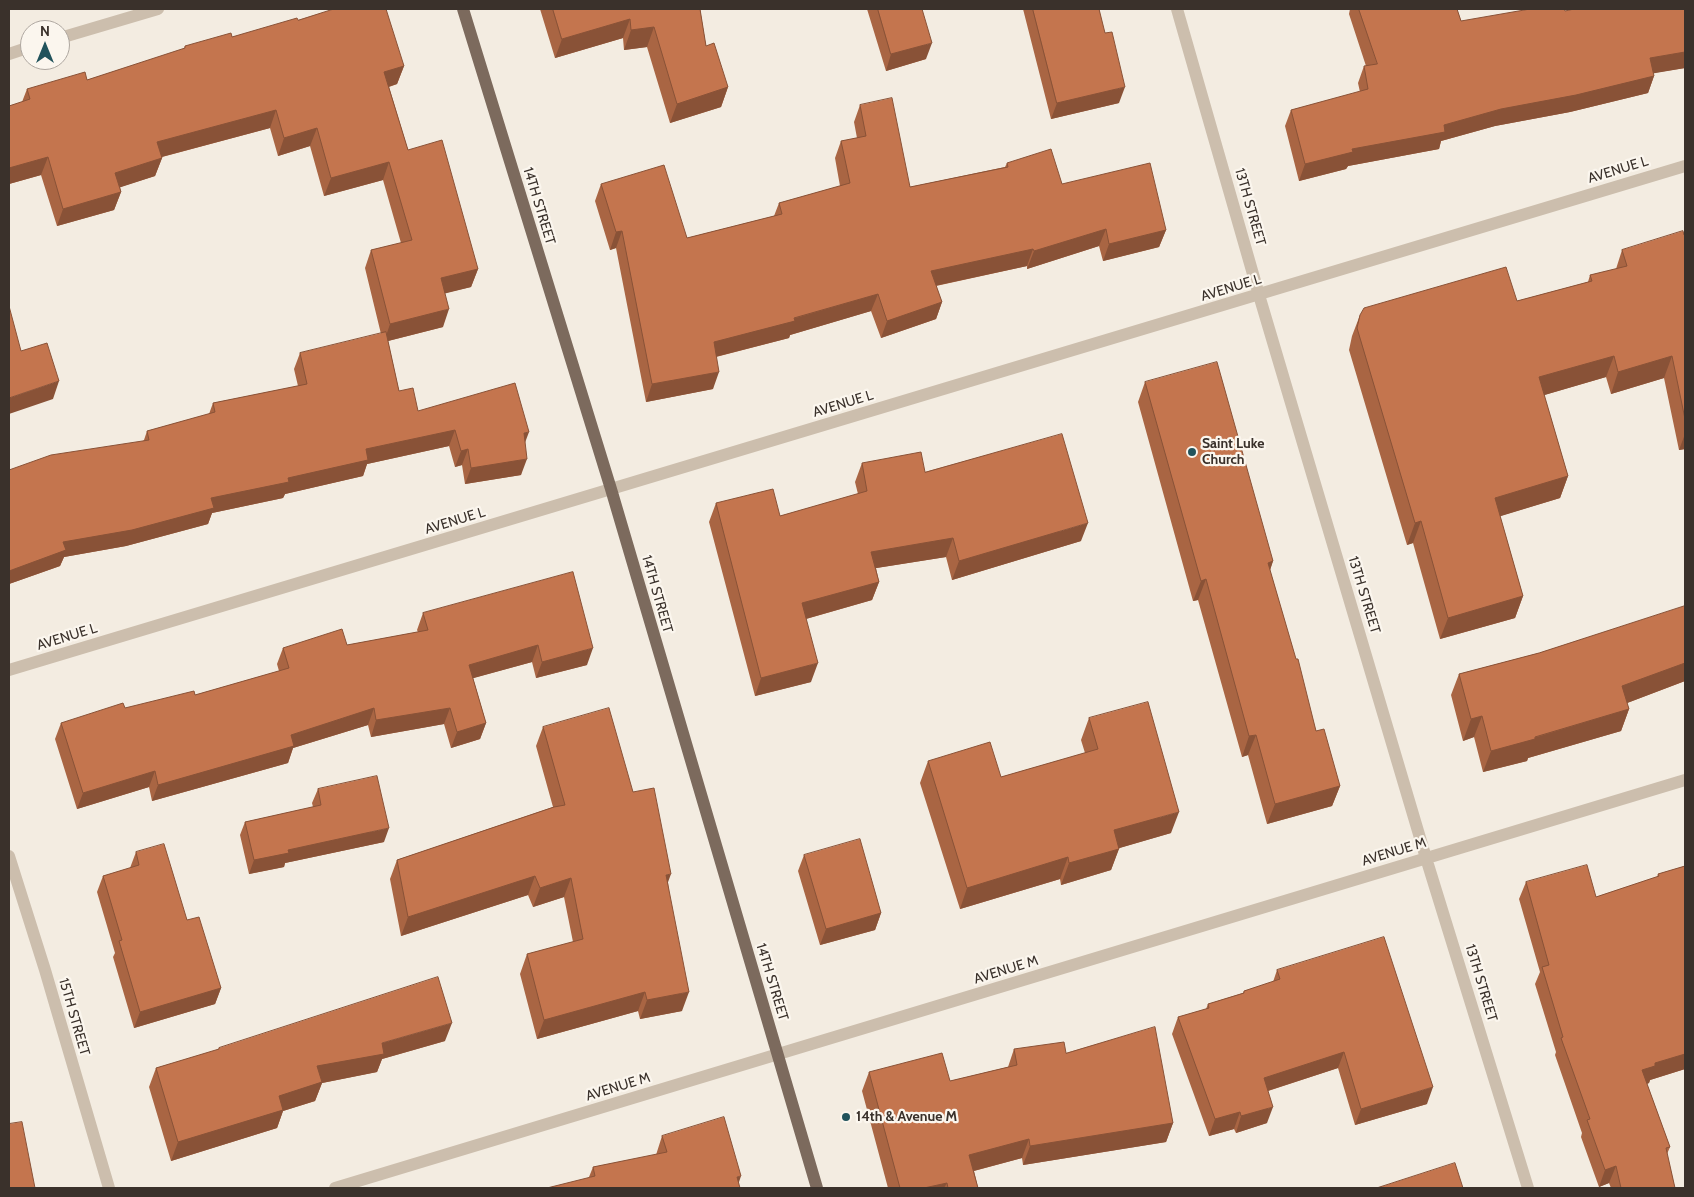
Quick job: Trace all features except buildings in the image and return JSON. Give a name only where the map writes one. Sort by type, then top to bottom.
[{"type":"main road","name":"14TH STREET","points":[[463,9],[611,489],[817,1188]]},
{"type":"street","points":[[70,35],[158,9]]},
{"type":"street","name":"13TH STREET","points":[[1177,9],[1259,295],[1426,858],[1528,1188]]},
{"type":"street","name":"AVENUE L","points":[[9,670],[1685,166]]},
{"type":"street","name":"AVENUE M","points":[[335,1188],[1685,780]]},
{"type":"street","name":"15TH STREET","points":[[9,856],[45,970],[109,1188]]},
{"type":"place","name":"Saint Luke Church","points":[[1192,452]]},
{"type":"place","name":"14th & Avenue M","points":[[846,1117]]}]
